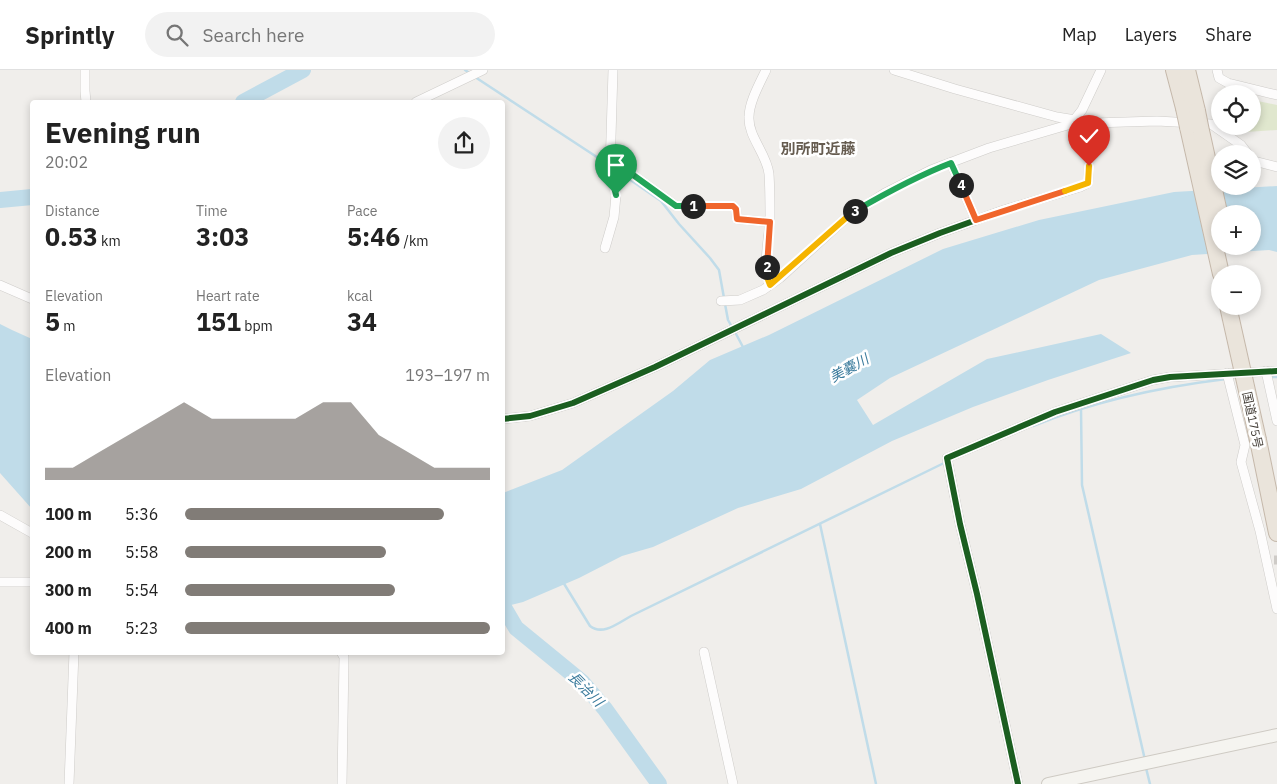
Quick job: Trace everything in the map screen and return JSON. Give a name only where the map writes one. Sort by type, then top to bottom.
[{"type":"highway","points":[[1174,70],[1191,110]]},
{"type":"highway","points":[[1188,70],[1191,110],[1205,173],[1220,265]]},
{"type":"highway","points":[[1205,173],[1216,205]]},
{"type":"highway","name":"国道175号","points":[[1230,315],[1262,439],[1277,483]]},
{"type":"highway","name":"国道175号","points":[[1241,315],[1277,534]]},
{"type":"street","points":[[85,70],[86,100]]},
{"type":"street","points":[[420,100],[483,70]]},
{"type":"street","points":[[605,248],[614,217],[616,195],[610,170],[613,70]]},
{"type":"street","points":[[766,70],[756,91],[749,114],[749,125],[769,173],[770,222],[767,277],[770,285]]},
{"type":"street","points":[[894,70],[1057,117],[1094,123],[1157,121],[1211,124],[1241,145]]},
{"type":"street","points":[[721,301],[740,300],[763,290],[847,217],[885,193],[931,170],[989,148],[1071,124],[1082,110],[1101,70]]},
{"type":"street","points":[[1217,70],[1219,78],[1228,83],[1277,95]]},
{"type":"street","points":[[611,161],[618,164],[676,206],[733,206],[736,209],[737,219],[770,222]]},
{"type":"street","points":[[951,163],[976,220]]},
{"type":"street","points":[[1261,163],[1277,167]]},
{"type":"street","points":[[505,419],[530,416],[573,403],[655,367],[891,253],[976,220],[1088,183],[1089,166]]},
{"type":"street","points":[[0,285],[30,298]]},
{"type":"street","points":[[1266,371],[1277,422]]},
{"type":"street","points":[[1018,784],[947,458],[1055,412],[1153,380],[1170,377],[1277,371]]},
{"type":"street","points":[[1228,373],[1246,445],[1241,462],[1270,561],[1277,609]]},
{"type":"street","points":[[0,515],[30,532]]},
{"type":"street","points":[[0,582],[30,582]]},
{"type":"street","points":[[704,652],[733,784]]},
{"type":"street","points":[[69,784],[74,655]]},
{"type":"street","points":[[342,784],[343,655]]},
{"type":"street","points":[[1048,784],[1277,735]]},
{"type":"green space","points":[[1261,102],[1277,105],[1277,130],[1261,131]]},
{"type":"water","name":"美嚢川","points":[[1277,186],[1277,252],[1261,251],[1261,205],[1211,205],[1211,254],[1192,255],[1099,280],[890,378],[857,400],[873,425],[987,359],[1101,334],[1131,353],[973,407],[892,441],[801,489],[738,508],[653,547],[622,556],[579,578],[523,602],[505,606],[505,492],[562,470],[673,391],[710,360],[769,335],[943,249],[1039,220],[1174,192],[1211,190],[1211,195],[1261,195],[1261,187]]},
{"type":"water","points":[[0,324],[30,338],[30,507],[0,473]]},
{"type":"waterway","points":[[247,100],[303,70]]},
{"type":"waterway","points":[[465,70],[471,74]]},
{"type":"waterway","points":[[475,77],[609,165]]},
{"type":"waterway","points":[[613,168],[661,201],[710,258],[719,270],[724,298]]},
{"type":"waterway","points":[[0,200],[30,197]]},
{"type":"waterway","points":[[725,304],[728,320],[732,327]]},
{"type":"waterway","points":[[735,332],[744,349]]},
{"type":"waterway","points":[[1272,377],[1277,377]]},
{"type":"waterway","points":[[1033,426],[1080,409],[1128,396],[1226,379]]},
{"type":"waterway","points":[[1081,409],[1082,485],[1145,760]]},
{"type":"waterway","points":[[563,582],[590,626],[595,629],[605,629],[944,463]]},
{"type":"waterway","points":[[820,524],[876,784]]},
{"type":"waterway","name":"長治川","points":[[505,609],[516,628],[582,682],[605,709],[659,784]]},
{"type":"waterway","points":[[1146,768],[1150,784]]},
{"type":"cycle path","points":[[505,419],[530,416],[573,403],[655,367],[891,253],[1004,210],[1080,187],[1088,183],[1089,166]]},
{"type":"cycle path","points":[[1018,784],[947,458],[1055,412],[1153,380],[1170,377],[1277,371]]},
{"type":"district","name":"別所町近藤","points":[[818,148]]},
{"type":"route","points":[[616,195],[610,170],[611,161],[618,164],[676,206],[733,206],[736,209],[737,219],[770,222],[767,277],[770,285],[847,217],[885,193],[931,170],[951,163],[976,220],[1080,187],[1088,183],[1089,166]]}]
